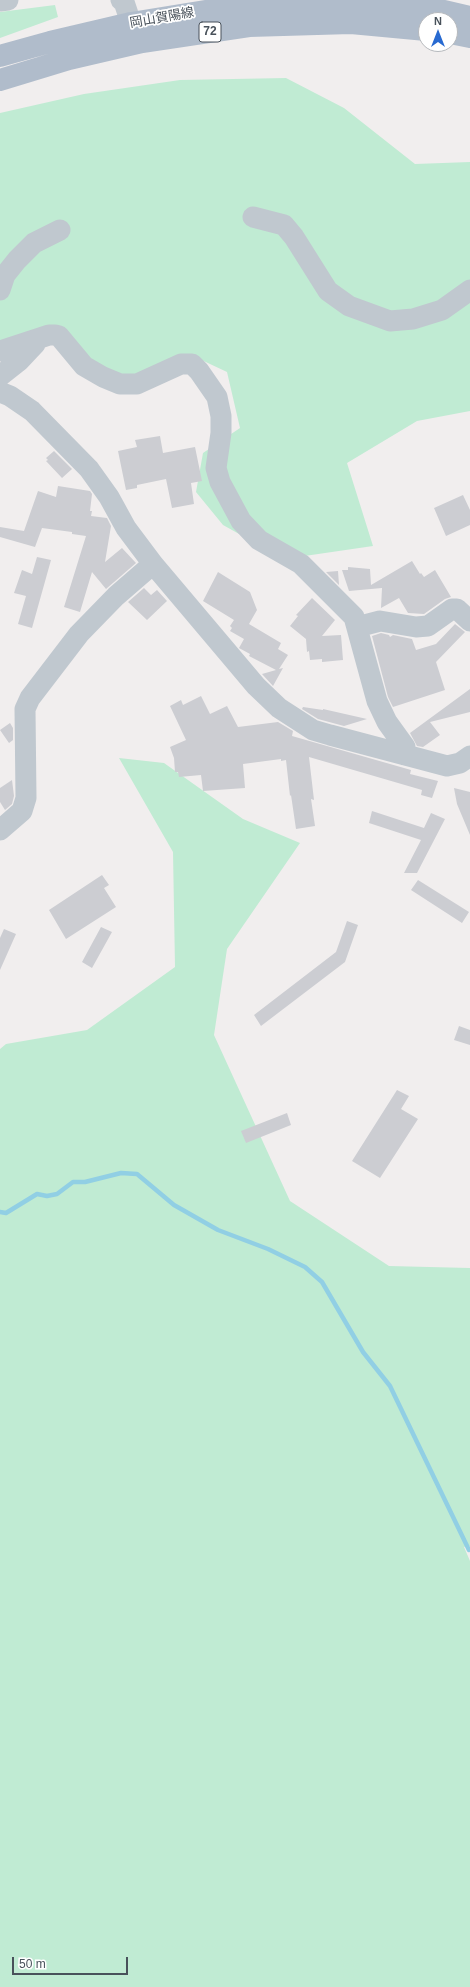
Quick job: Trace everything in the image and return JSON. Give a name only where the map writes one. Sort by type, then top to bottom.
[{"type":"main road","name":"岡山賀陽線","points":[[0,56],[50,42],[131,23],[237,6],[348,2],[444,11],[470,17]]},
{"type":"main road","name":"岡山賀陽線","points":[[0,80],[68,59],[142,42],[249,26],[351,23],[418,29]]},
{"type":"main road","points":[[458,35],[470,37]]},
{"type":"street","points":[[0,1],[8,0]]},
{"type":"street","points":[[121,0],[124,2],[131,23]]},
{"type":"street","points":[[253,217],[284,225],[294,237],[328,290],[349,306],[390,321],[413,319],[442,310],[470,290]]},
{"type":"street","points":[[0,290],[4,274],[34,243],[60,230]]},
{"type":"street","points":[[0,351],[49,335],[59,336],[84,366],[103,377],[120,384],[137,384],[181,364],[192,364],[199,371],[217,397],[222,416],[222,433],[216,468],[220,482],[241,521],[259,540],[301,564],[354,617],[377,701],[387,722],[405,747],[405,755]]},
{"type":"street","points":[[0,376],[19,361],[37,340]]},
{"type":"street","points":[[0,392],[10,396],[32,411],[89,469],[109,497],[126,528],[153,564],[256,686],[279,708],[313,730],[446,766],[460,763],[470,756]]},
{"type":"street","points":[[0,830],[22,812],[26,798],[25,710],[30,698],[79,634],[116,596],[153,564]]},
{"type":"street","points":[[357,627],[380,621],[416,627],[428,626],[452,609],[457,609],[470,621]]},
{"type":"green space","points":[[55,5],[58,17],[0,38],[0,12]]},
{"type":"green space","points":[[286,78],[344,108],[415,164],[470,162],[470,411],[417,421],[347,463],[373,546],[284,559],[223,525],[196,492],[203,453],[240,428],[227,372],[193,356],[149,379],[110,377],[60,341],[0,357],[0,113],[84,94],[180,80]]},
{"type":"green space","points":[[119,758],[164,763],[243,819],[300,843],[227,949],[214,1035],[290,1201],[389,1266],[470,1268],[470,1546],[464,1547],[470,1561],[470,1987],[0,1987],[0,1049],[6,1044],[87,1030],[175,967],[173,852]]},
{"type":"building","points":[[160,436],[163,453],[195,447],[202,481],[191,483],[194,504],[172,508],[166,479],[137,485],[137,488],[126,490],[118,451],[137,447],[135,440]]},
{"type":"building","points":[[54,451],[72,469],[62,478],[46,461],[48,460],[46,458]]},
{"type":"building","points":[[58,486],[90,491],[92,494],[90,511],[92,511],[91,516],[107,518],[111,526],[105,562],[122,548],[136,563],[106,589],[92,572],[80,612],[64,607],[86,536],[72,534],[72,532],[42,528],[35,547],[0,537],[0,527],[24,531],[38,491],[56,497]]},
{"type":"building","points":[[463,495],[470,510],[470,525],[446,536],[434,508]]},
{"type":"building","points":[[37,557],[51,560],[32,628],[18,624],[26,596],[14,593],[22,570],[32,574]]},
{"type":"building","points":[[412,561],[420,574],[421,573],[424,577],[435,570],[451,597],[445,599],[424,614],[408,613],[399,598],[381,608],[382,588],[349,591],[342,570],[348,570],[348,567],[370,569],[371,585]]},
{"type":"building","points":[[338,571],[339,585],[326,572]]},
{"type":"building","points":[[218,572],[250,592],[257,610],[249,624],[281,643],[278,649],[288,655],[279,669],[283,668],[273,686],[262,674],[276,670],[249,656],[250,654],[239,648],[244,639],[230,631],[232,628],[230,626],[234,620],[203,601]]},
{"type":"building","points":[[144,588],[151,595],[157,590],[167,601],[147,620],[128,602]]},
{"type":"building","points":[[312,598],[335,620],[322,636],[341,635],[343,660],[322,662],[322,659],[310,660],[309,651],[307,652],[306,639],[290,626],[298,616],[296,615]]},
{"type":"building","points":[[455,624],[465,632],[436,662],[445,690],[393,707],[388,697],[372,636],[381,633],[389,635],[390,637],[393,635],[412,639],[416,650],[436,644]]},
{"type":"building","points":[[470,689],[470,712],[430,722],[440,735],[423,747],[417,746],[410,733]]},
{"type":"building","points":[[201,696],[210,714],[227,706],[238,727],[278,722],[293,731],[292,736],[411,770],[410,774],[438,781],[432,798],[421,795],[422,790],[309,757],[314,800],[311,799],[315,826],[296,829],[291,795],[290,796],[286,760],[281,761],[281,759],[243,764],[245,788],[203,791],[201,775],[179,777],[178,772],[175,772],[174,758],[170,747],[186,740],[170,706],[181,700],[183,705]]},
{"type":"building","points":[[303,707],[323,709],[367,719],[344,726],[318,719],[302,709]]},
{"type":"building","points":[[10,723],[13,728],[13,740],[9,743],[0,730]]},
{"type":"building","points":[[12,780],[14,796],[12,804],[5,810],[0,802],[0,788]]},
{"type":"building","points":[[454,788],[470,792],[470,835],[457,804]]},
{"type":"building","points":[[372,811],[424,828],[431,813],[445,819],[417,873],[404,873],[421,840],[369,823]]},
{"type":"building","points":[[102,875],[109,885],[104,888],[116,907],[66,939],[49,910]]},
{"type":"building","points":[[418,880],[469,912],[462,923],[411,890]]},
{"type":"building","points":[[347,921],[358,925],[345,962],[261,1026],[254,1015],[336,952]]},
{"type":"building","points":[[101,927],[112,932],[92,968],[82,962]]},
{"type":"building","points":[[4,929],[16,934],[0,970],[0,938]]},
{"type":"building","points":[[459,1026],[470,1030],[470,1045],[454,1040]]},
{"type":"building","points":[[397,1090],[409,1096],[401,1109],[418,1119],[380,1178],[352,1161]]},
{"type":"building","points":[[287,1113],[291,1125],[246,1143],[241,1131]]},
{"type":"waterway","points":[[0,1212],[6,1213],[37,1194],[47,1196],[57,1194],[73,1182],[85,1182],[121,1173],[137,1174],[174,1205],[218,1230],[268,1249],[305,1267],[322,1282],[363,1352],[390,1386],[469,1550]]}]
